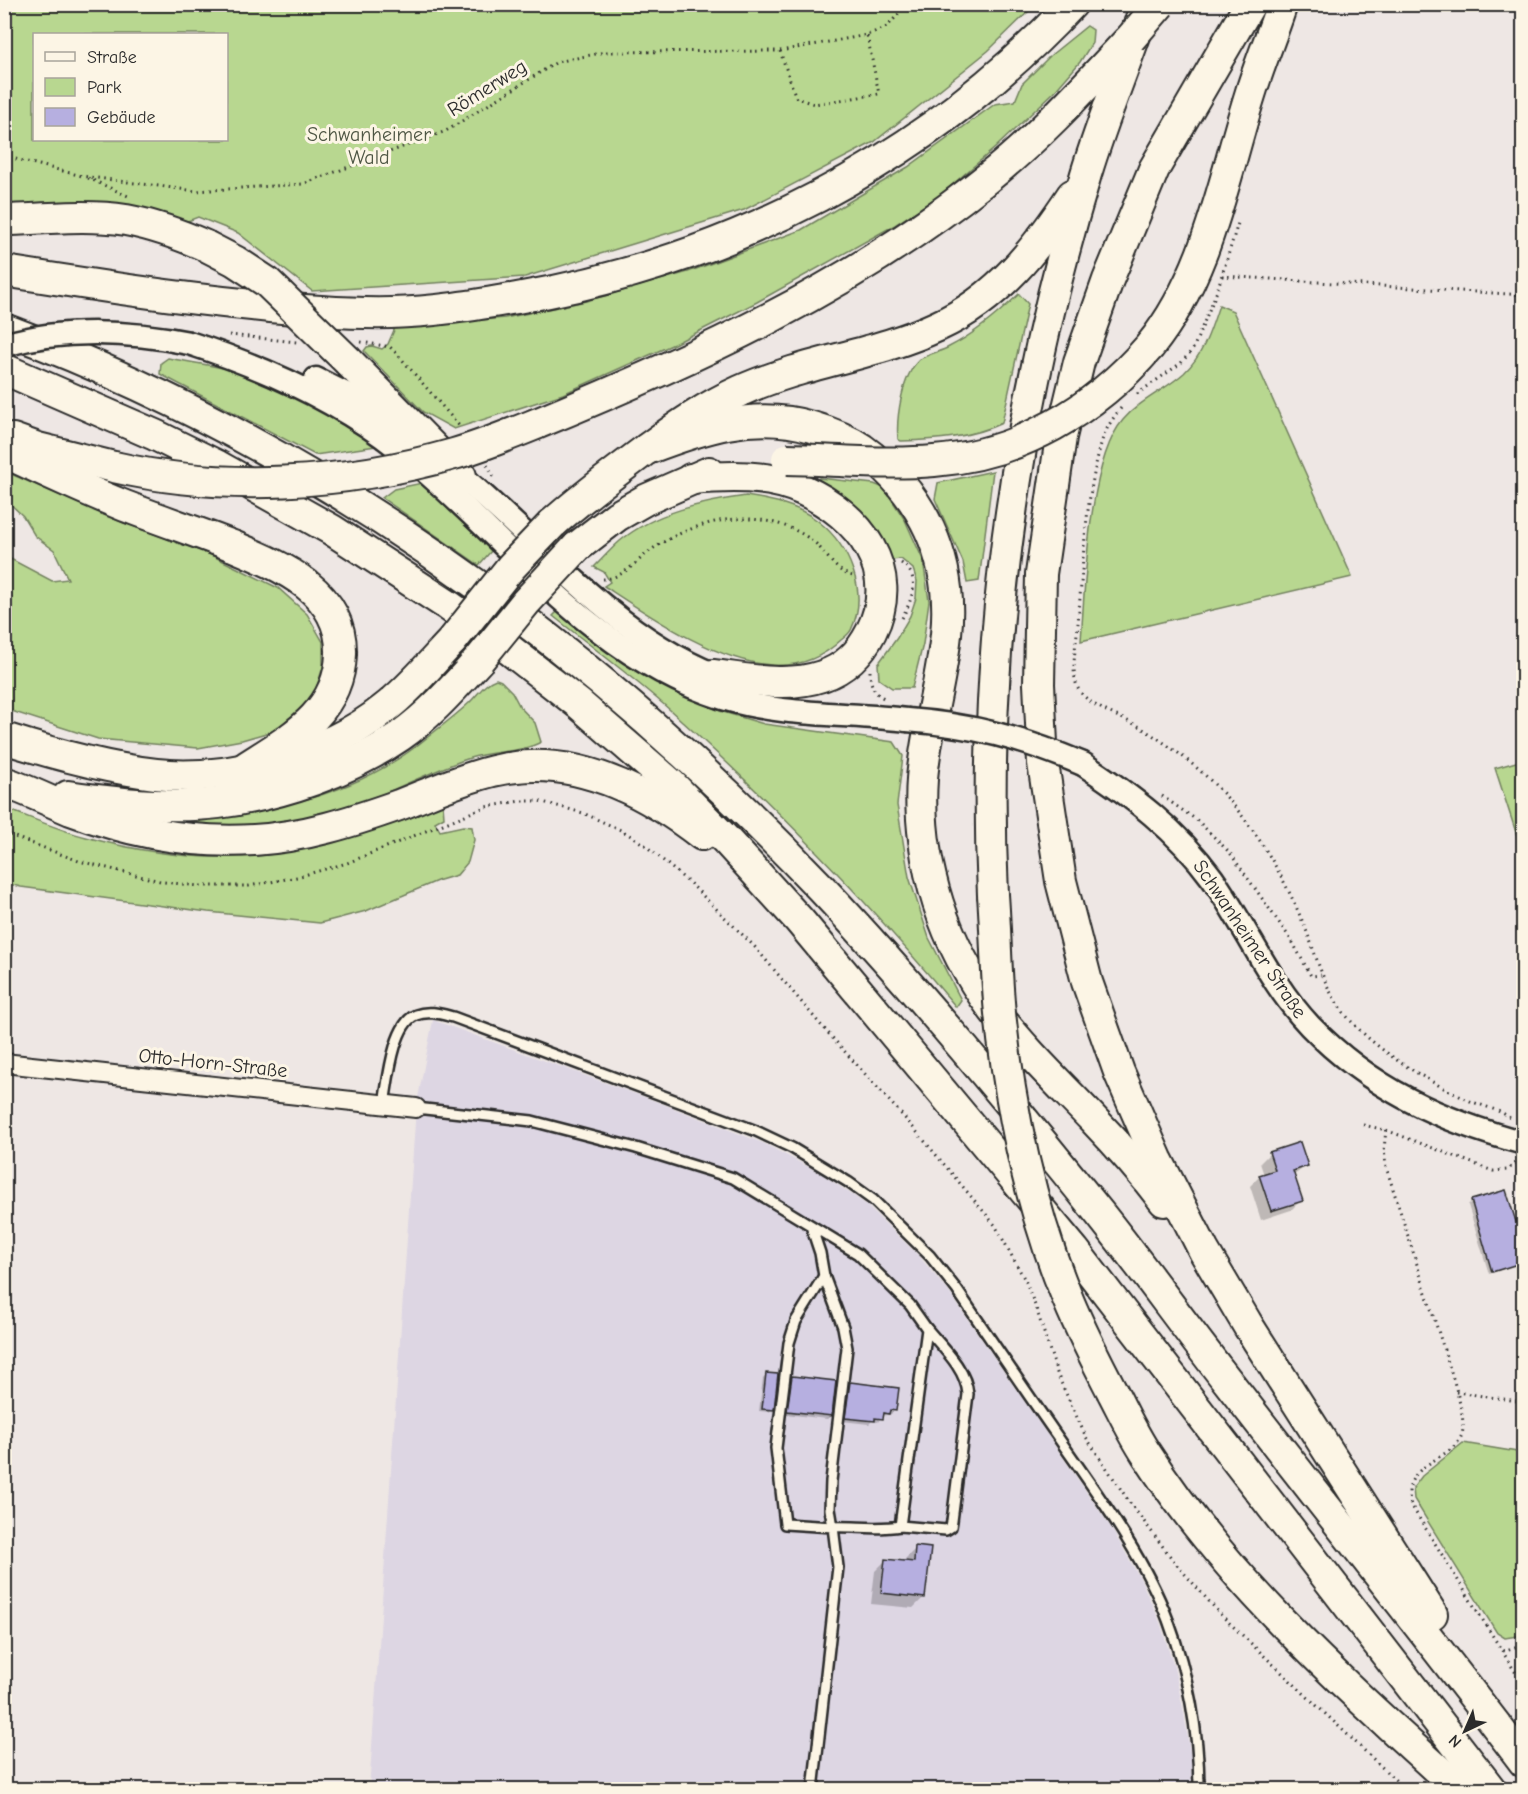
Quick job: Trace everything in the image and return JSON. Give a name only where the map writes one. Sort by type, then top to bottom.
[{"type":"highway","points":[[4,271],[208,301],[302,310],[391,313],[456,308],[570,288],[709,247],[739,235],[818,198],[880,163],[985,87],[1072,4]]},
{"type":"highway","points":[[1146,4],[1086,174],[1032,389],[1003,571],[993,701],[990,837],[1003,1039],[1013,1105],[1026,1168],[1042,1227],[1064,1291],[1086,1341],[1146,1454],[1225,1559],[1280,1620],[1460,1790]]},
{"type":"highway","points":[[4,435],[38,448],[114,467],[201,480],[285,481],[341,476],[435,459],[489,442],[701,353],[841,279],[935,217],[1021,150],[1100,71],[1160,4]]},
{"type":"highway","points":[[1250,4],[1154,169],[1116,261],[1079,362],[1061,437],[1041,574],[1039,617],[1039,684],[1043,763],[1055,848],[1074,936],[1102,1026],[1119,1072],[1157,1159],[1204,1251],[1249,1327],[1448,1638],[1506,1738]]},
{"type":"highway","points":[[16,786],[104,801],[174,805],[218,803],[268,793],[343,768],[401,735],[453,688],[479,660],[525,602],[577,547],[617,516],[645,500],[691,479],[732,465],[749,462],[787,459],[902,462],[966,457],[1001,448],[1038,434],[1091,403],[1132,367],[1150,346],[1161,333],[1185,292],[1201,256],[1250,94],[1282,4]]},
{"type":"highway","points":[[4,738],[69,758],[158,774],[214,773],[277,761],[314,749],[352,730],[382,711],[408,689],[452,640],[511,567],[552,524],[591,489],[675,427],[710,405],[742,390],[806,366],[905,338],[937,327],[958,316],[989,294],[1017,268],[1051,227],[1086,174]]},
{"type":"highway","points":[[4,220],[88,218],[125,220],[163,230],[206,246],[235,261],[267,282],[461,476]]},
{"type":"highway","points":[[4,328],[66,352],[164,396],[285,459],[341,493],[471,580],[581,665],[696,766],[821,889],[906,982],[994,1084],[1103,1218],[1226,1380],[1524,1762]]},
{"type":"highway","points":[[4,369],[92,405],[218,466],[332,530],[449,606],[552,682],[670,783],[799,920],[1074,1250],[1491,1790]]},
{"type":"highway","points":[[647,448],[693,431],[733,421],[766,419],[801,424],[838,436],[857,446],[885,467],[910,494],[926,520],[939,556],[947,606],[946,632],[927,738],[922,783],[926,852],[931,878],[946,925],[970,976],[1000,1021],[1143,1174],[1204,1251]]},
{"type":"highway","points":[[4,452],[125,506],[279,566],[302,580],[325,602],[336,624],[340,642],[340,666],[332,694],[318,715],[309,723],[246,767]]},
{"type":"highway","points":[[691,479],[744,476],[790,485],[813,495],[847,518],[868,542],[876,560],[881,584],[879,614],[864,644],[857,653],[832,672],[796,682],[758,681],[713,675]]},
{"type":"highway","points":[[16,786],[70,809],[133,830],[196,840],[253,840],[315,832],[334,827],[447,785],[494,771],[532,766],[572,769],[630,788],[684,821],[799,920]]},
{"type":"street","points":[[4,345],[39,338],[85,334],[155,336],[266,360],[308,375],[356,399],[393,422],[461,476],[601,605],[659,646],[713,675],[860,715]]},
{"type":"street","points":[[189,343],[256,366],[293,383],[374,430],[435,480],[590,623],[626,650],[657,668],[722,698],[759,707],[860,715]]},
{"type":"street","name":"Schwanheimer Straße","points":[[860,715],[939,723],[996,732],[1083,764],[1144,806],[1183,843],[1212,879],[1288,998],[1309,1025],[1335,1050],[1382,1086],[1408,1100],[1443,1116],[1522,1142]]},
{"type":"street","name":"Otto-Horn-Straße","points":[[4,1063],[416,1108]]},
{"type":"lane","points":[[384,1104],[397,1041],[404,1026],[415,1015],[438,1013],[754,1130],[824,1166],[873,1200],[930,1256],[957,1290],[1109,1511],[1147,1576],[1167,1619],[1182,1664],[1199,1755],[1199,1790]]},
{"type":"lane","points":[[416,1108],[532,1121],[694,1165],[733,1178],[858,1254],[910,1305],[963,1375],[967,1385],[968,1394],[952,1521],[951,1527],[946,1530],[900,1526],[890,1528],[785,1524],[776,1448],[789,1343],[796,1321],[824,1276]]},
{"type":"lane","points":[[811,1226],[820,1253],[824,1276],[843,1327],[847,1348],[831,1481],[830,1509],[838,1567],[813,1790]]},
{"type":"lane","points":[[900,1526],[927,1329]]},
{"type":"path","points":[[780,51],[796,98],[814,104],[879,94],[867,35],[887,27],[907,4]]},
{"type":"path","name":"Römerweg","points":[[4,156],[82,176],[196,191],[303,184],[446,131],[557,62],[605,52],[780,51],[867,35]]},
{"type":"path","points":[[1132,397],[1181,363],[1192,350],[1222,276],[1241,214]]},
{"type":"path","points":[[1222,276],[1524,295]]},
{"type":"path","points":[[221,334],[306,343]]},
{"type":"path","points":[[1124,406],[1108,427],[1094,477],[1083,557],[1075,664],[1075,682],[1080,692],[1100,708],[1140,727],[1182,756],[1219,788],[1238,811],[1283,879],[1306,928],[1321,975],[1332,996],[1359,1030],[1409,1067],[1468,1100],[1507,1115],[1518,1124],[1522,1142],[1518,1161],[1508,1170],[1493,1171],[1386,1131],[1363,1125]]},
{"type":"path","points":[[1386,1131],[1384,1149],[1386,1167],[1456,1392],[1463,1425],[1463,1433],[1458,1442],[1415,1475],[1409,1489],[1409,1498],[1411,1505],[1524,1686]]},
{"type":"path","points":[[1456,1392],[1524,1402]]},
{"type":"path","points":[[1503,1652],[1524,1644]]},
{"type":"shaded area","points":[[433,1020],[763,1143],[822,1174],[864,1203],[918,1255],[949,1292],[1110,1526],[1141,1580],[1160,1622],[1174,1667],[1191,1758],[1192,1790],[369,1790],[416,1108]]},
{"type":"green space","name":"Schwanheimer Wald","points":[[5,5],[1035,5],[988,51],[874,142],[744,210],[525,277],[312,291],[238,233],[198,217],[180,224],[116,207],[5,204]]},
{"type":"green space","points":[[1087,26],[1093,30],[1092,43],[1080,62],[1054,92],[995,148],[939,196],[895,225],[757,302],[674,344],[563,394],[454,429],[423,412],[364,351],[367,347],[372,346],[382,349],[388,344],[395,328],[505,318],[586,301],[688,272],[801,230],[908,167],[995,104],[1015,101],[1022,84],[1051,55]]},
{"type":"green space","points":[[1019,294],[1028,304],[1002,423],[978,432],[953,437],[901,441],[898,439],[901,398],[913,367],[919,360],[945,349],[977,330]]},
{"type":"green space","points":[[1219,305],[1233,311],[1352,577],[1081,641],[1090,526],[1102,464],[1111,439],[1130,413],[1191,366],[1206,341]]},
{"type":"green space","points":[[168,358],[223,368],[284,390],[322,411],[376,446],[315,455],[160,374],[161,363]]},
{"type":"green space","points":[[4,471],[119,521],[209,554],[278,588],[307,614],[323,642],[323,667],[315,692],[298,714],[273,731],[242,740],[198,748],[98,739],[5,709],[5,556],[52,581],[68,579],[54,550],[35,536],[23,516],[5,499]]},
{"type":"green space","points":[[993,471],[979,581],[967,583],[963,562],[935,499],[938,483]]},
{"type":"green space","points":[[819,478],[874,484],[884,488],[905,520],[923,560],[929,601],[923,644],[912,688],[892,688],[879,679],[878,664],[910,616],[916,598],[917,581],[913,569],[901,559],[891,560],[816,483]]},
{"type":"green space","points":[[422,483],[492,550],[479,565],[382,498],[394,489]]},
{"type":"green space","points":[[746,496],[775,501],[810,515],[839,543],[853,571],[858,601],[851,630],[826,652],[809,660],[800,663],[771,665],[750,662],[706,646],[662,623],[604,586],[610,582],[604,572],[594,567],[620,541],[648,523],[696,505]]},
{"type":"green space","points":[[559,610],[625,661],[664,687],[720,711],[764,724],[894,742],[903,756],[897,805],[909,877],[929,938],[961,1000],[956,1007],[889,929],[782,816],[670,710],[553,616]]},
{"type":"green space","points":[[496,679],[512,692],[520,707],[535,723],[541,742],[526,748],[470,758],[361,803],[297,821],[253,826],[186,822],[191,819],[252,811],[311,798],[367,777],[394,762],[419,744],[463,708],[488,683]]},
{"type":"green space","points":[[1524,760],[1523,854],[1495,768]]},
{"type":"green space","points":[[443,804],[444,817],[435,822],[440,831],[463,826],[472,827],[474,840],[468,862],[457,875],[366,911],[320,923],[208,912],[5,883],[4,808],[66,831],[114,844],[172,854],[230,857],[259,856],[317,846],[365,832]]},
{"type":"green space","points":[[1463,1443],[1523,1453],[1523,1635],[1505,1638],[1497,1633],[1414,1499],[1413,1488],[1422,1476]]},
{"type":"building","points":[[1300,1142],[1308,1166],[1293,1171],[1303,1201],[1271,1211],[1259,1175],[1275,1170],[1269,1152]]},
{"type":"building","points":[[1506,1190],[1524,1247],[1524,1262],[1492,1272],[1471,1200]]},
{"type":"building","points":[[766,1373],[778,1374],[774,1410],[762,1409]]},
{"type":"building","points":[[792,1376],[836,1381],[832,1416],[787,1411]]},
{"type":"building","points":[[850,1382],[899,1388],[896,1411],[890,1410],[889,1414],[884,1413],[883,1419],[875,1418],[875,1421],[845,1418]]},
{"type":"building","points":[[915,1546],[931,1548],[925,1598],[881,1593],[885,1559],[914,1562]]}]
